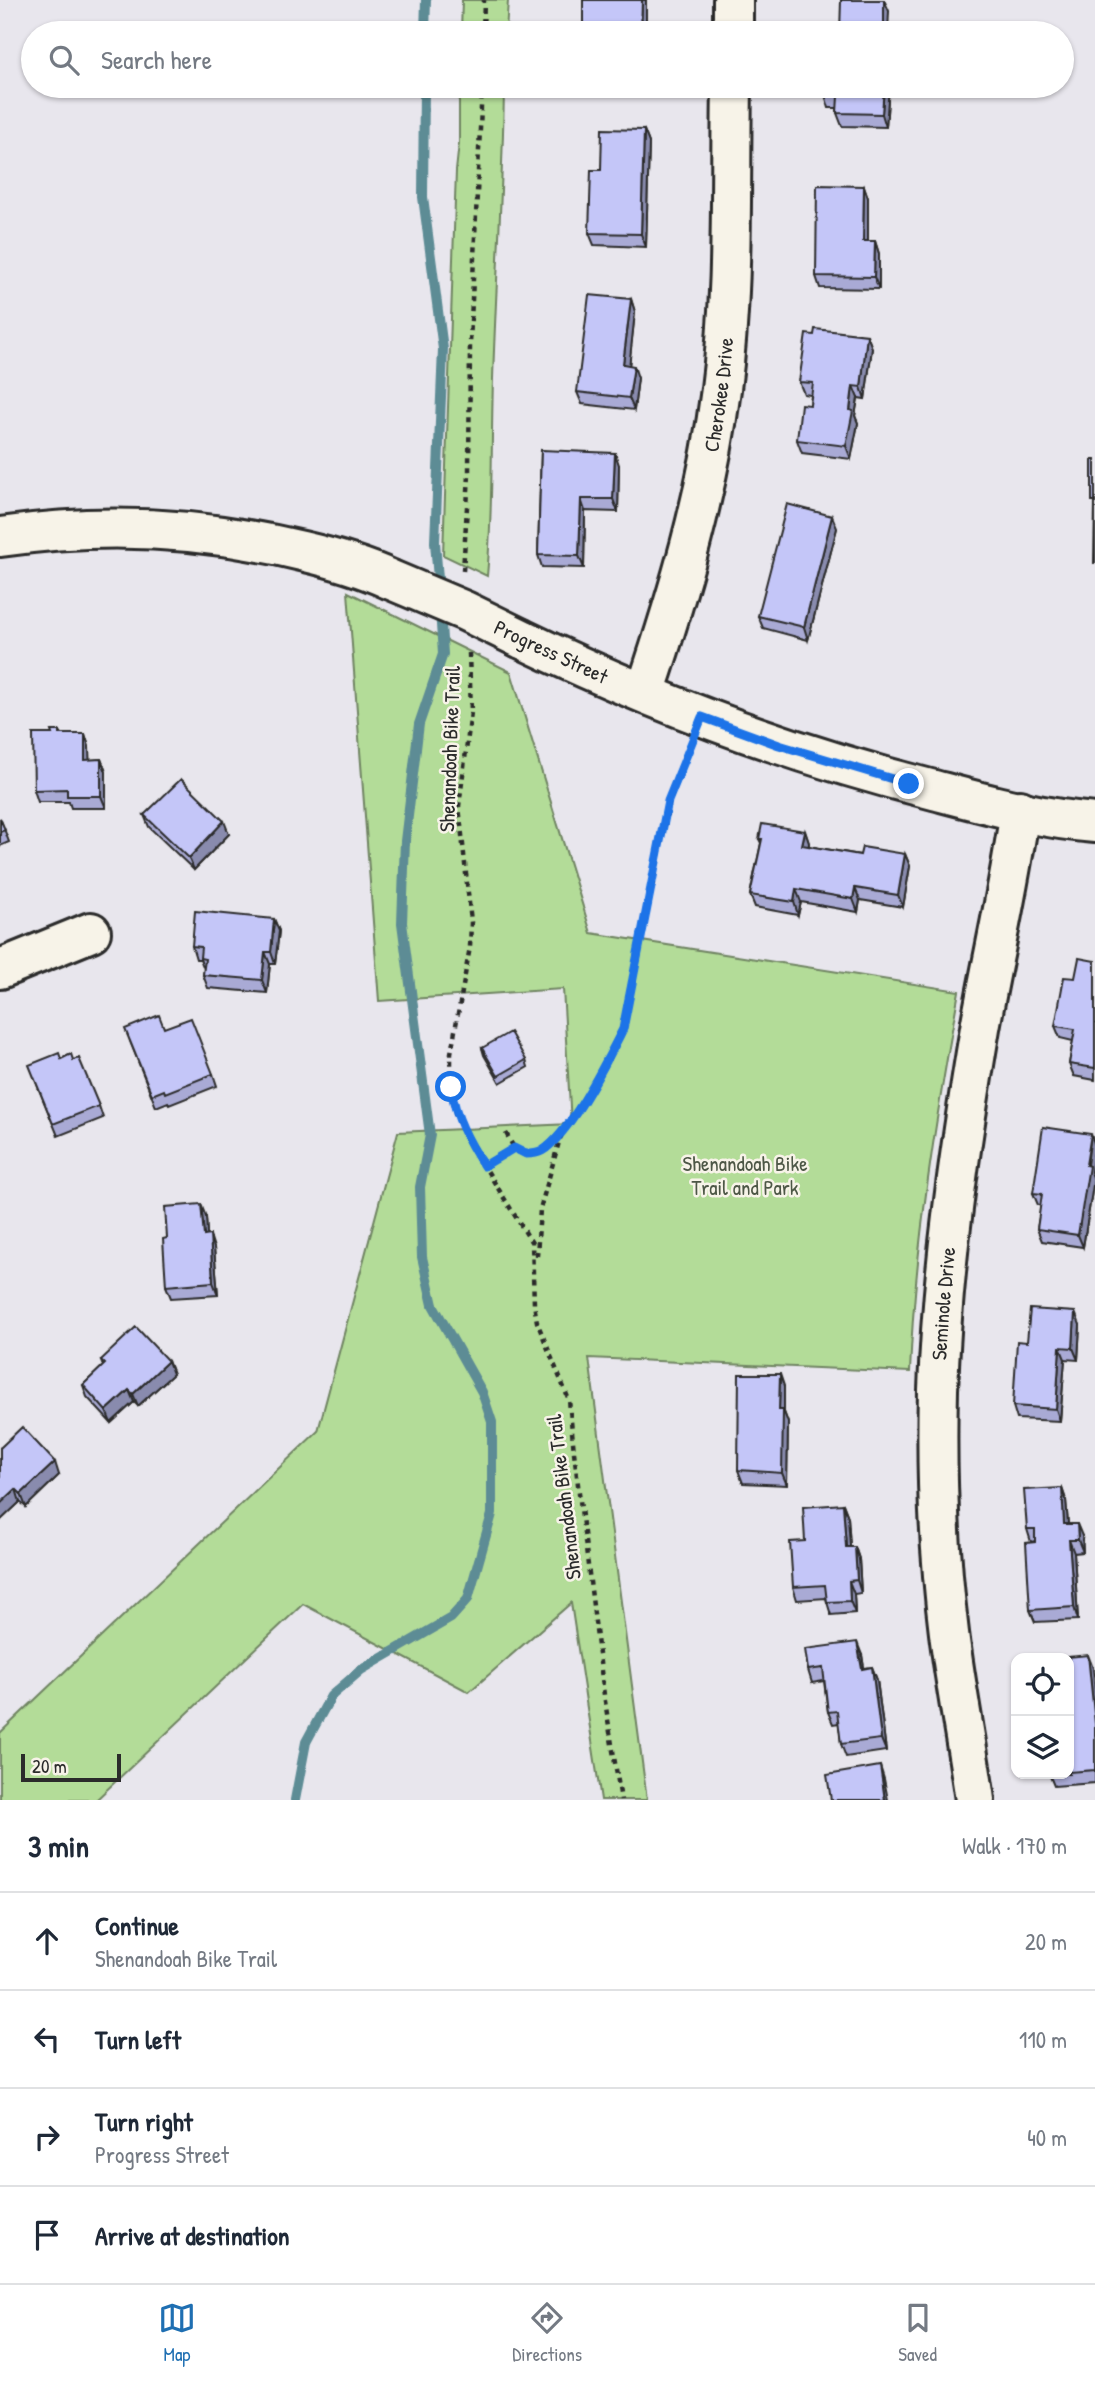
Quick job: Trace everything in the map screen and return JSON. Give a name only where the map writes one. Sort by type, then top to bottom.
[{"type":"street","points":[[733,0],[733,21]]},
{"type":"street","name":"Cherokee Drive","points":[[645,693],[693,538],[721,388],[728,291],[732,98]]},
{"type":"street","name":"Progress Street","points":[[0,537],[72,529],[167,529],[222,535],[311,553],[353,564],[465,611],[589,671],[779,745],[909,784],[1068,821],[1095,823]]},
{"type":"street","name":"Seminole Drive","points":[[975,1800],[949,1633],[940,1544],[938,1389],[949,1250],[961,1153],[1020,810]]},
{"type":"street","points":[[0,969],[91,932]]},
{"type":"path","points":[[483,21],[484,0]]},
{"type":"path","points":[[464,576],[469,475],[470,343],[481,98]]},
{"type":"path","name":"Shenandoah Bike Trail","points":[[469,646],[471,712],[459,806],[471,922],[470,947],[451,1053],[450,1077],[456,1114],[468,1140],[532,1243],[537,1322],[563,1385],[572,1416],[574,1452],[604,1695],[621,1800]]},
{"type":"path","points":[[506,1133],[514,1148],[526,1154],[543,1150],[557,1138],[608,1059],[623,1029],[668,801],[702,717]]},
{"type":"path","points":[[534,1283],[540,1209],[562,1133],[570,1119]]},
{"type":"path","points":[[484,1166],[514,1148]]},
{"type":"green space","points":[[462,0],[508,0],[507,21],[461,21]]},
{"type":"green space","points":[[459,98],[504,98],[487,576],[443,555]]},
{"type":"green space","name":"Shenandoah Bike Trail and Park","points":[[348,592],[511,672],[591,933],[959,991],[928,1181],[910,1372],[589,1358],[647,1800],[601,1800],[571,1603],[469,1692],[303,1604],[96,1800],[0,1800],[0,1733],[318,1431],[398,1132],[571,1124],[563,989],[379,1001]]},
{"type":"building","points":[[583,0],[642,0],[641,21],[583,21]]},
{"type":"building","points":[[841,0],[884,0],[884,21],[840,21]]},
{"type":"building","points":[[838,98],[883,98],[882,114],[837,113]]},
{"type":"building","points":[[602,129],[644,130],[641,234],[589,233],[591,170],[601,170]]},
{"type":"building","points":[[817,185],[864,186],[863,241],[875,241],[874,277],[816,276]]},
{"type":"building","points":[[589,295],[631,299],[623,364],[634,366],[629,398],[577,392]]},
{"type":"building","points":[[815,329],[867,335],[861,387],[853,386],[850,410],[853,411],[846,446],[797,440],[801,404],[810,405],[813,383],[799,382],[806,334],[814,335]]},
{"type":"building","points":[[541,450],[615,453],[613,499],[581,499],[579,556],[538,555]]},
{"type":"building","points":[[1092,460],[1095,460],[1095,501],[1092,501]]},
{"type":"building","points":[[1095,501],[1095,563],[1094,563]]},
{"type":"building","points":[[787,504],[832,516],[804,627],[758,616]]},
{"type":"building","points":[[51,731],[60,731],[60,734],[85,734],[85,760],[101,759],[101,796],[67,796],[67,789],[34,790],[33,734],[52,734]]},
{"type":"building","points":[[181,779],[224,821],[189,858],[144,815]]},
{"type":"building","points":[[0,818],[5,830],[0,832]]},
{"type":"building","points":[[762,824],[805,831],[802,845],[860,855],[862,847],[905,854],[898,895],[855,888],[853,899],[796,889],[794,902],[750,895],[762,839],[759,839]]},
{"type":"building","points":[[195,911],[274,919],[271,952],[265,952],[262,980],[203,975],[205,959],[200,958],[201,947],[192,946]]},
{"type":"building","points":[[1079,958],[1095,961],[1095,1068],[1069,1064],[1075,1029],[1055,1026],[1064,977],[1075,978]]},
{"type":"building","points":[[159,1015],[164,1028],[191,1018],[213,1074],[165,1093],[164,1090],[152,1095],[125,1029]]},
{"type":"building","points":[[510,1032],[526,1060],[498,1076],[482,1048]]},
{"type":"building","points":[[59,1053],[61,1059],[71,1054],[73,1060],[79,1058],[99,1106],[53,1124],[29,1065]]},
{"type":"building","points":[[1043,1127],[1091,1134],[1086,1165],[1089,1166],[1078,1235],[1037,1229],[1042,1194],[1033,1193]]},
{"type":"building","points":[[201,1204],[204,1236],[210,1235],[213,1282],[166,1286],[163,1239],[167,1238],[165,1207]]},
{"type":"building","points":[[1030,1309],[1075,1312],[1073,1348],[1060,1347],[1056,1409],[1013,1406],[1017,1341],[1027,1342]]},
{"type":"building","points":[[136,1327],[168,1361],[133,1394],[129,1390],[106,1411],[83,1385],[105,1364],[101,1360]]},
{"type":"building","points":[[739,1374],[780,1374],[779,1410],[783,1410],[782,1473],[738,1470]]},
{"type":"building","points":[[22,1427],[55,1462],[21,1494],[16,1489],[0,1504],[0,1448]]},
{"type":"building","points":[[1062,1488],[1064,1524],[1077,1524],[1078,1540],[1069,1540],[1074,1607],[1030,1610],[1026,1543],[1035,1542],[1035,1529],[1027,1529],[1024,1490]]},
{"type":"building","points":[[843,1504],[846,1547],[855,1547],[857,1580],[849,1581],[850,1601],[827,1602],[825,1585],[793,1587],[790,1542],[805,1541],[803,1507]]},
{"type":"building","points":[[857,1642],[862,1669],[872,1667],[881,1739],[841,1744],[837,1711],[828,1712],[823,1668],[808,1670],[805,1649]]},
{"type":"building","points":[[1088,1655],[1095,1724],[1095,1770],[1074,1772],[1074,1656]]},
{"type":"building","points":[[880,1766],[885,1800],[831,1800],[827,1775]]},
{"type":"waterway","points":[[425,21],[426,0]]},
{"type":"waterway","points":[[424,98],[423,197],[443,349],[435,542],[439,591]]},
{"type":"waterway","points":[[295,1800],[306,1742],[331,1696],[361,1670],[451,1618],[468,1599],[492,1514],[492,1422],[482,1392],[433,1305],[422,1257],[420,1187],[430,1135],[402,923],[405,841],[419,724],[443,654],[440,610]]},
{"type":"route","points":[[451,1087],[456,1114],[484,1166],[514,1148],[526,1154],[543,1150],[557,1138],[570,1119],[608,1059],[623,1029],[668,801],[702,717],[779,745],[909,784]]}]
